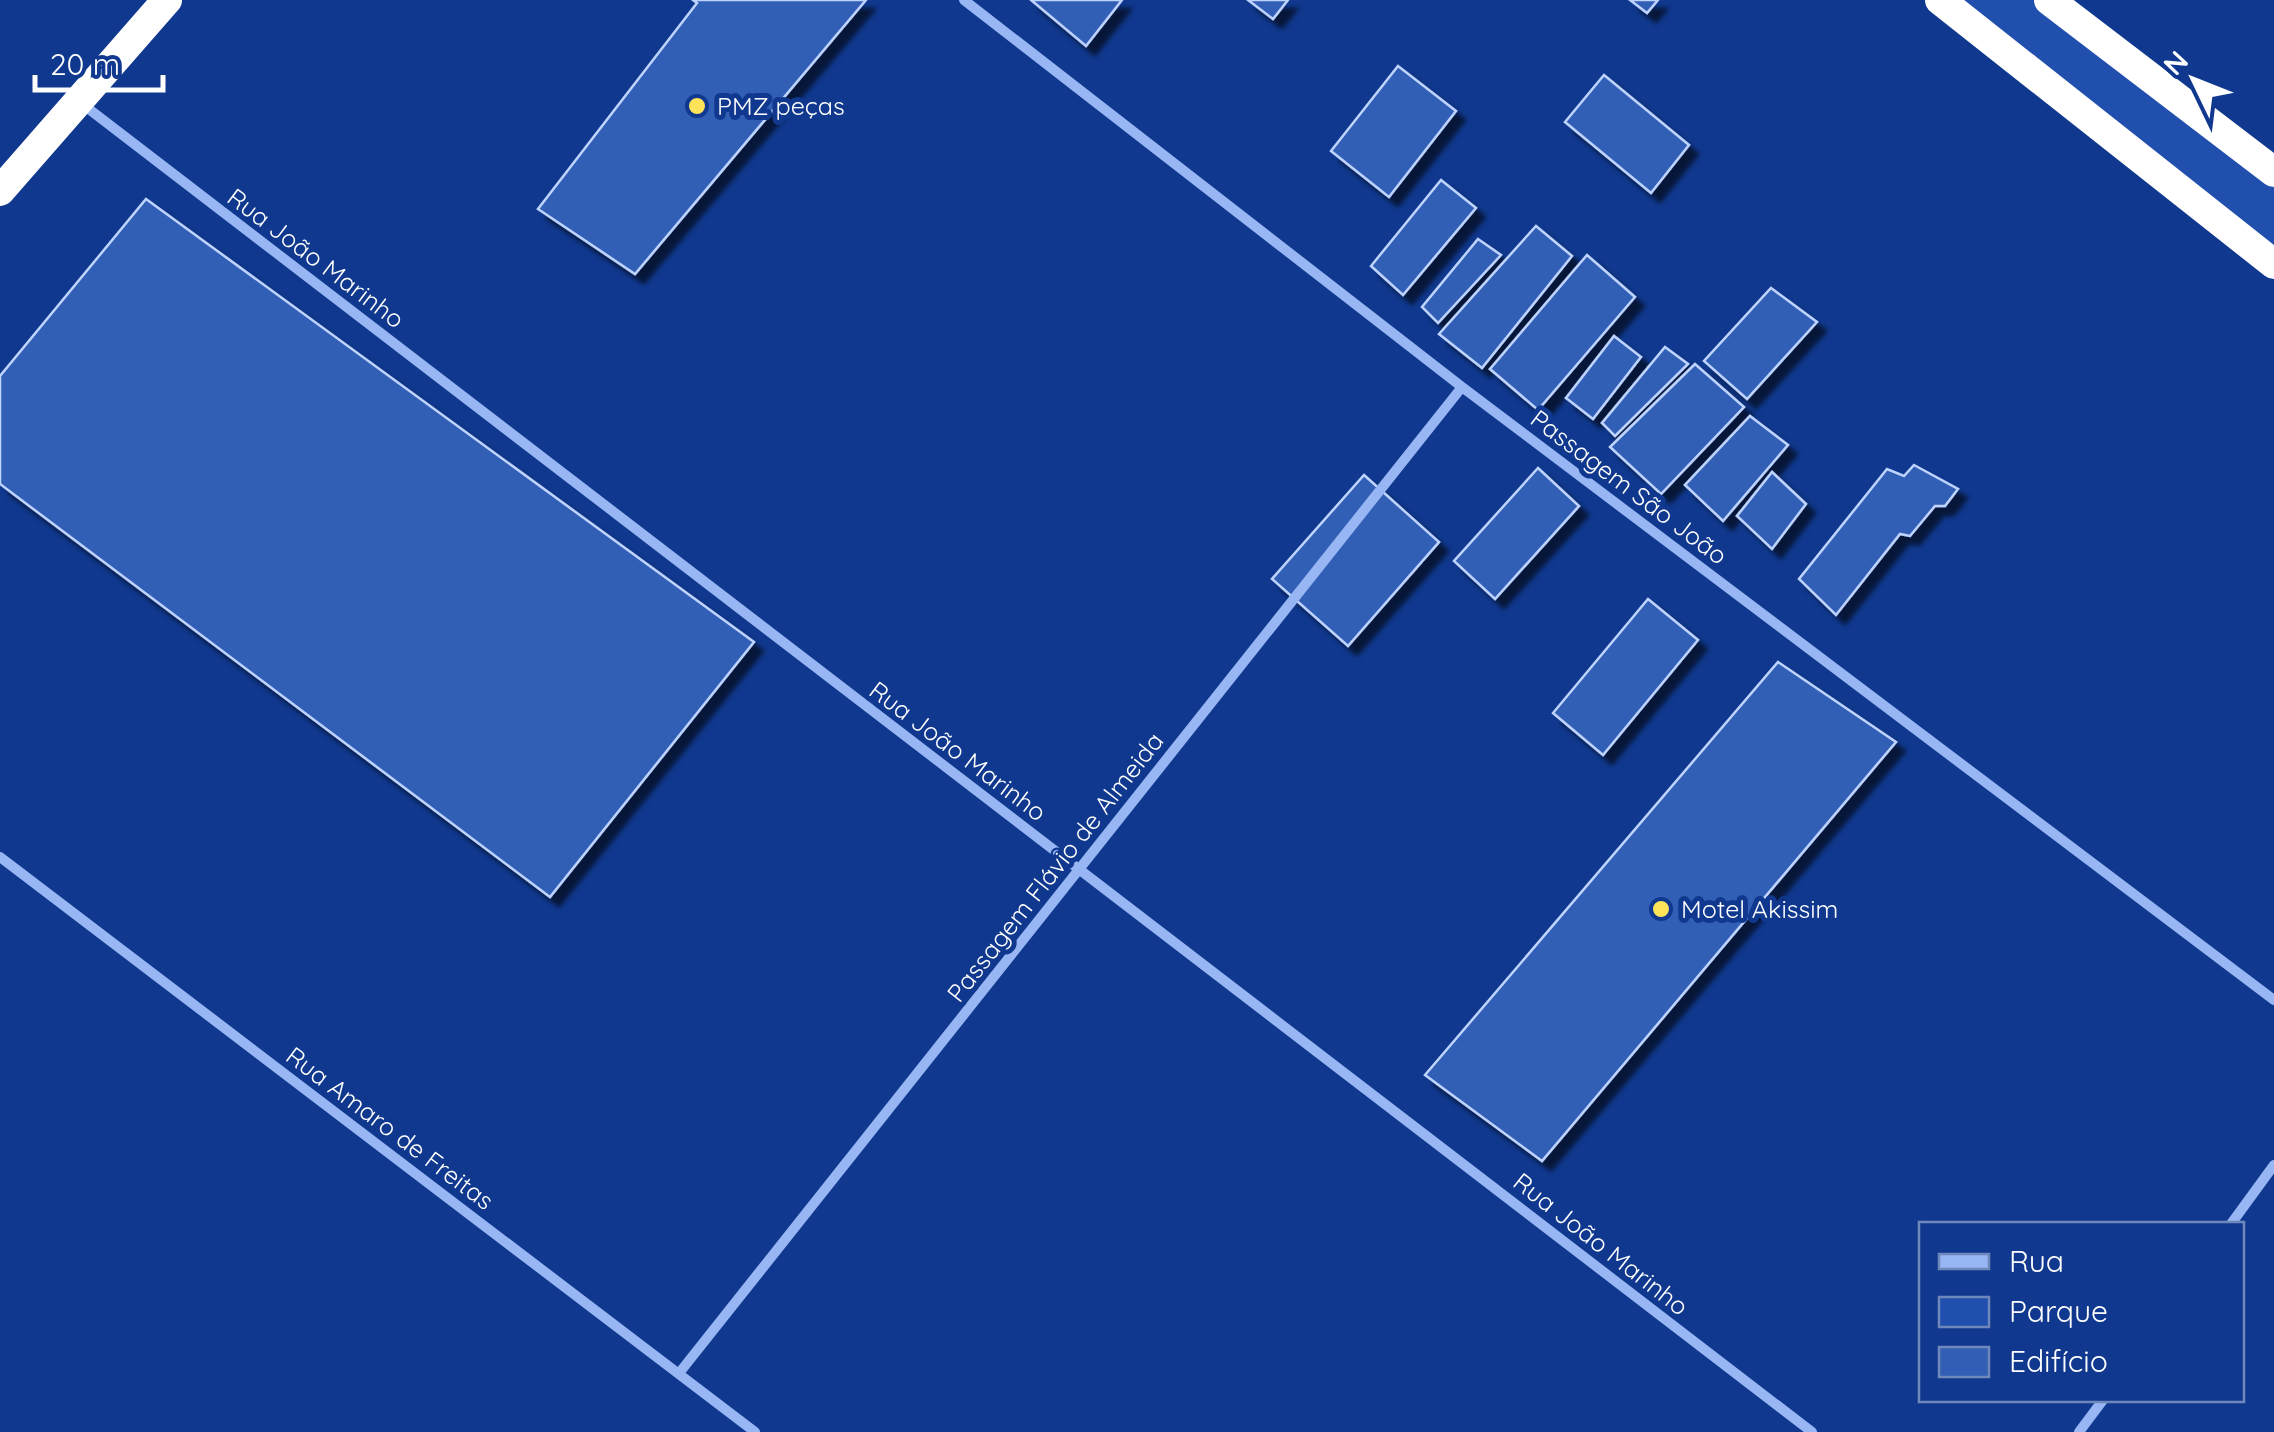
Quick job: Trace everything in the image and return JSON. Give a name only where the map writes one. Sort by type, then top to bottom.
[{"type":"highway","points":[[0,191],[168,0]]},
{"type":"highway","points":[[1940,0],[2274,264]]},
{"type":"highway","points":[[2049,0],[2274,172]]},
{"type":"street","name":"Passagem São João","points":[[964,0],[1462,386],[2274,1000]]},
{"type":"street","name":"Rua João Marinho","points":[[80,102],[1812,1432]]},
{"type":"street","name":"Passagem Flávio de Almeida","points":[[680,1372],[1462,386]]},
{"type":"street","name":"Rua Amaro de Freitas","points":[[0,857],[755,1432]]},
{"type":"street","points":[[2232,1222],[2274,1165]]},
{"type":"street","points":[[2079,1432],[2102,1402]]},
{"type":"green space","points":[[1939,0],[2036,0],[2274,182],[2274,269]]},
{"type":"building","name":"PMZ peças","points":[[693,0],[866,0],[635,274],[538,209],[697,3]]},
{"type":"building","points":[[1031,0],[1122,0],[1086,46]]},
{"type":"building","points":[[1248,0],[1288,0],[1273,19]]},
{"type":"building","points":[[1630,0],[1658,0],[1647,13]]},
{"type":"building","points":[[1398,66],[1456,111],[1389,197],[1331,151]]},
{"type":"building","points":[[1604,75],[1689,145],[1651,193],[1565,122]]},
{"type":"building","points":[[1441,180],[1476,208],[1403,295],[1371,266]]},
{"type":"building","points":[[146,199],[754,642],[550,897],[0,484],[0,376]]},
{"type":"building","points":[[1536,226],[1572,256],[1482,368],[1439,334]]},
{"type":"building","points":[[1478,239],[1501,255],[1438,323],[1422,307]]},
{"type":"building","points":[[1587,255],[1635,297],[1538,410],[1490,369]]},
{"type":"building","points":[[1771,288],[1817,322],[1747,399],[1704,361]]},
{"type":"building","points":[[1614,336],[1641,357],[1593,419],[1566,398]]},
{"type":"building","points":[[1665,347],[1688,364],[1615,436],[1602,423]]},
{"type":"building","points":[[1695,364],[1744,407],[1661,494],[1610,447]]},
{"type":"building","points":[[1750,416],[1788,445],[1723,521],[1685,485]]},
{"type":"building","points":[[1914,465],[1958,489],[1945,506],[1935,506],[1910,536],[1900,534],[1836,615],[1799,579],[1887,469],[1904,476]]},
{"type":"building","points":[[1538,468],[1579,506],[1495,599],[1454,561]]},
{"type":"building","points":[[1772,472],[1806,504],[1772,549],[1737,516]]},
{"type":"building","points":[[1364,475],[1439,542],[1348,646],[1272,579]]},
{"type":"building","points":[[1648,599],[1698,640],[1603,755],[1553,713]]},
{"type":"building","name":"Motel Akissim","points":[[1778,662],[1896,742],[1542,1161],[1425,1075]]},
{"type":"place","name":"PMZ peças","points":[[697,106]]},
{"type":"place","name":"Motel Akissim","points":[[1661,909]]}]
